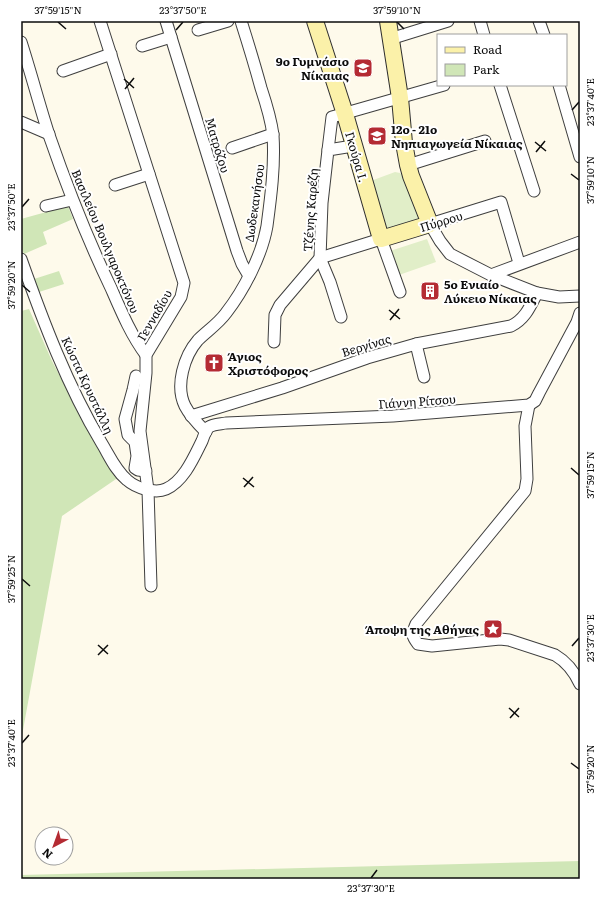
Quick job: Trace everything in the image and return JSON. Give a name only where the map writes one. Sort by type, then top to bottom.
[{"type":"street","name":"Γενναδίου","points":[[100,21],[184,283],[181,297],[146,355],[146,373],[140,431],[148,490],[151,586]]},
{"type":"street","name":"Ματρόζου","points":[[166,21],[237,251],[249,276]]},
{"type":"street","points":[[198,30],[228,21]]},
{"type":"street","name":"Δωδεκανήσου","points":[[206,432],[191,416],[185,405],[182,396],[183,369],[192,347],[220,321],[227,312],[249,276],[262,247],[273,167],[273,134],[269,114],[241,21]]},
{"type":"street","name":"Γκούρα Ι.","points":[[315,21],[338,116],[354,146],[381,239],[400,292]]},
{"type":"street","points":[[388,21],[400,98],[404,142],[408,165],[430,224],[440,241],[450,254],[491,275],[537,293],[559,297],[580,296]]},
{"type":"street","points":[[390,39],[448,21]]},
{"type":"street","points":[[480,21],[484,34]]},
{"type":"street","points":[[539,21],[544,34]]},
{"type":"street","points":[[142,46],[171,37]]},
{"type":"street","name":"Βασιλείου Βουλγαροκτόνου","points":[[21,42],[49,134],[72,200],[104,274],[138,345],[146,355]]},
{"type":"street","points":[[63,71],[111,54]]},
{"type":"street","points":[[338,116],[441,86]]},
{"type":"street","points":[[500,86],[534,191]]},
{"type":"street","points":[[559,86],[580,156]]},
{"type":"street","name":"Τζένης Καρέζη","points":[[338,116],[328,150],[322,203],[320,258],[330,282],[341,317]]},
{"type":"street","points":[[21,122],[49,134]]},
{"type":"street","points":[[232,148],[273,134]]},
{"type":"street","points":[[408,165],[485,141]]},
{"type":"street","points":[[328,150],[354,146]]},
{"type":"street","points":[[115,186],[149,174]]},
{"type":"street","points":[[46,206],[72,200]]},
{"type":"street","name":"Πύρρου","points":[[320,258],[501,202],[519,263]]},
{"type":"street","points":[[491,275],[519,263],[580,242]]},
{"type":"street","points":[[274,342],[275,315],[280,305],[320,258]]},
{"type":"street","name":"Κώστα Κρυστάλλη","points":[[21,259],[34,296],[66,372],[90,423],[118,470],[127,480],[134,485],[148,490],[165,490],[174,484],[183,474],[206,432]]},
{"type":"street","name":"Βεργίνας","points":[[191,416],[282,388],[355,361],[416,344],[511,326],[525,315],[537,293]]},
{"type":"street","points":[[580,314],[535,401],[529,406],[525,426],[527,479],[525,491],[416,624],[413,632],[413,637],[418,644],[432,646],[478,641],[509,640],[560,658],[574,672],[580,684]]},
{"type":"street","points":[[416,344],[424,376]]},
{"type":"street","points":[[136,376],[125,419],[128,435],[135,442],[137,456],[135,468],[146,471]]},
{"type":"street","name":"Γιάννη Ρίτσου","points":[[206,432],[209,427],[213,425],[226,423],[393,416],[529,406]]},
{"type":"green space","points":[[395,172],[404,176],[422,227],[385,236],[368,182]]},
{"type":"green space","points":[[68,206],[73,219],[43,232],[47,244],[24,254],[21,247],[21,219]]},
{"type":"green space","points":[[427,239],[436,262],[399,275],[390,251]]},
{"type":"green space","points":[[59,271],[64,284],[39,292],[34,279]]},
{"type":"green space","points":[[29,309],[52,361],[88,430],[119,477],[62,516],[21,741],[21,311]]},
{"type":"green space","points":[[580,861],[580,879],[21,879],[21,875]]},
{"type":"place","name":"9ο Γυμνάσιο Νίκαιας","points":[[363,68]]},
{"type":"place","name":"12ο - 21ο Νηπιαγωγεία Νίκαιας","points":[[377,136]]},
{"type":"place","name":"5ο Ενιαίο Λύκειο Νίκαιας","points":[[430,291]]},
{"type":"place","name":"Άγιος Χριστόφορος","points":[[214,363]]},
{"type":"place","name":"Άποψη της Αθήνας","points":[[493,629]]}]
